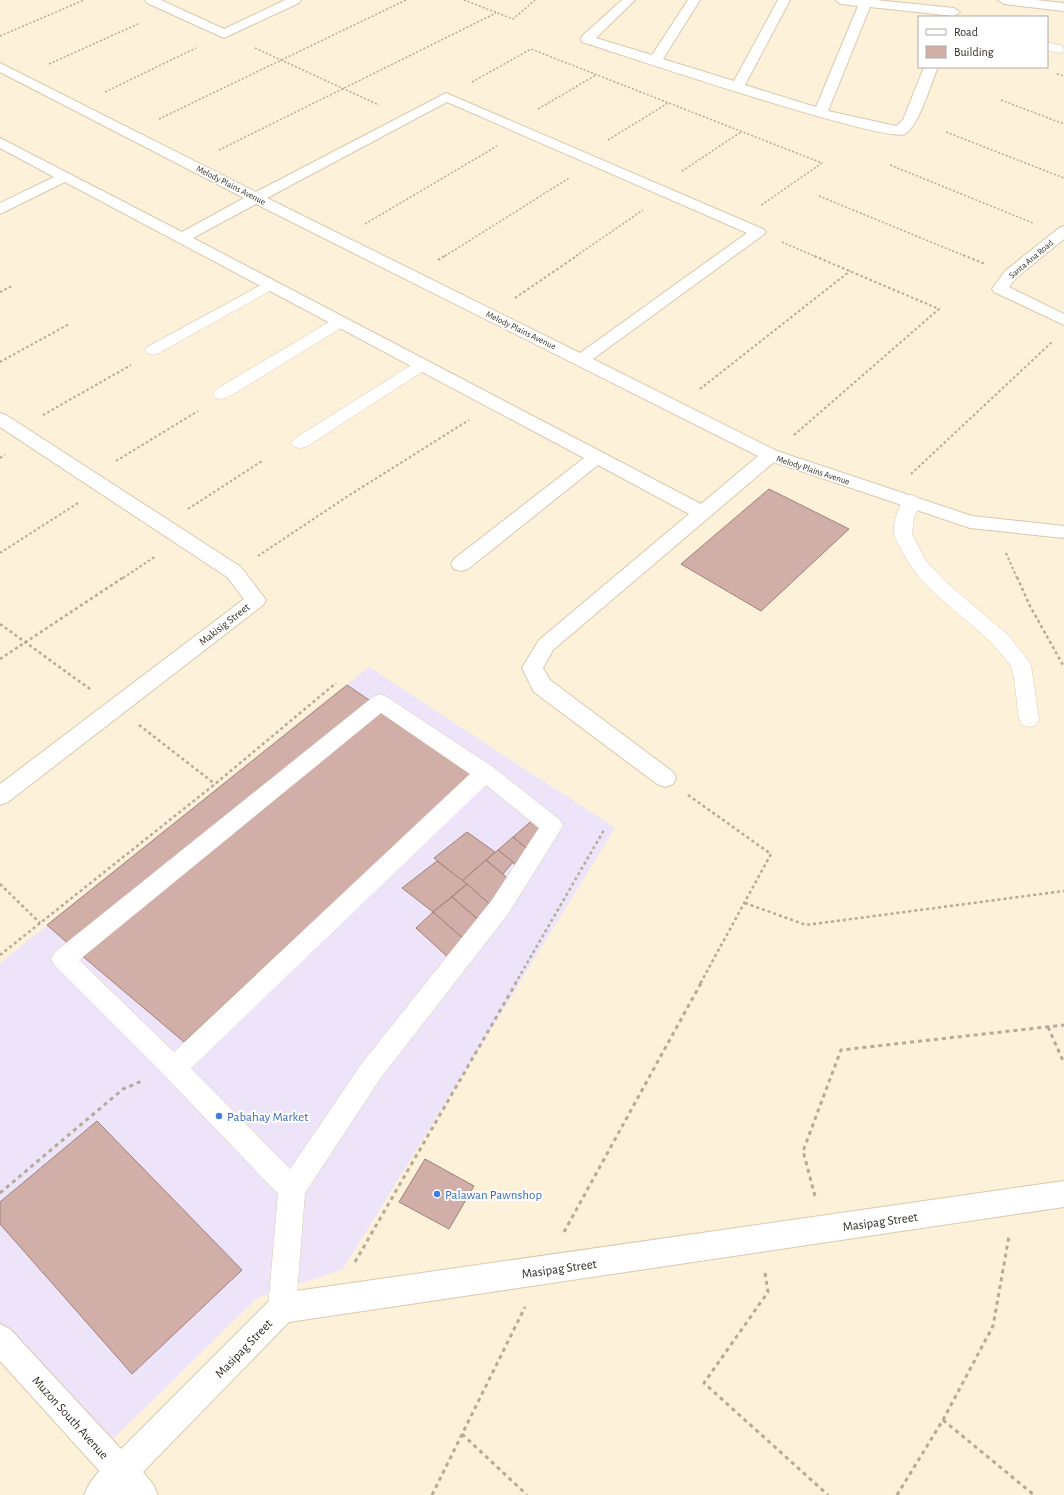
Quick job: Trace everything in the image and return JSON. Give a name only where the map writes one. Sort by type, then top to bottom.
[{"type":"street","points":[[151,0],[224,34],[294,0]]},
{"type":"street","points":[[629,0],[587,40],[656,60],[820,113],[887,130],[900,130],[909,121],[931,68]]},
{"type":"street","points":[[656,60],[694,0]]},
{"type":"street","points":[[738,86],[784,0]]},
{"type":"street","points":[[841,0],[953,14],[960,0]]},
{"type":"street","points":[[1004,0],[1048,3],[1064,7]]},
{"type":"street","points":[[820,113],[865,3]]},
{"type":"street","name":"Melody Plains Avenue","points":[[0,67],[255,198],[771,456],[888,495],[911,501],[970,522],[1064,532]]},
{"type":"street","points":[[181,238],[446,97],[758,232],[581,360]]},
{"type":"street","points":[[0,142],[703,513]]},
{"type":"street","points":[[0,209],[65,177]]},
{"type":"street","name":"Santa Ana Road","points":[[1062,233],[1011,274],[1000,289],[1064,320]]},
{"type":"street","name":"Makisig Street","points":[[0,419],[234,572],[256,600],[0,796]]},
{"type":"street","points":[[665,778],[542,686],[532,668],[546,645],[771,456]]},
{"type":"street","points":[[461,564],[597,457]]},
{"type":"street","name":"Masipag Street","points":[[100,1495],[282,1308],[1064,1194]]},
{"type":"street","name":"Muzon South Avenue","points":[[0,1339],[142,1495]]},
{"type":"lane","points":[[153,350],[270,284]]},
{"type":"lane","points":[[221,394],[340,322]]},
{"type":"lane","points":[[300,443],[422,365]]},
{"type":"lane","points":[[911,501],[905,519],[903,534],[918,564],[939,586],[1001,640],[1021,665],[1029,719]]},
{"type":"lane","points":[[282,1308],[292,1189],[371,1071],[500,907],[552,826],[485,772],[380,702],[63,959],[174,1068],[292,1189]]},
{"type":"lane","points":[[174,1068],[485,772]]},
{"type":"path","points":[[0,36],[84,0]]},
{"type":"path","points":[[130,134],[406,0]]},
{"type":"path","points":[[464,0],[513,19],[535,0]]},
{"type":"path","points":[[20,77],[171,9]]},
{"type":"path","points":[[190,164],[496,13]]},
{"type":"path","points":[[76,106],[224,34],[408,118]]},
{"type":"path","points":[[446,97],[531,49],[822,163],[736,222]]},
{"type":"path","points":[[338,239],[517,128],[597,75]]},
{"type":"path","points":[[1001,100],[1064,124]]},
{"type":"path","points":[[412,276],[589,159],[668,103]]},
{"type":"path","points":[[491,315],[741,132]]},
{"type":"path","points":[[946,132],[1064,178]]},
{"type":"path","points":[[890,165],[1062,233]]},
{"type":"path","points":[[819,196],[1011,274]]},
{"type":"path","points":[[758,232],[939,309],[771,456]]},
{"type":"path","points":[[676,408],[850,271]]},
{"type":"path","points":[[0,292],[12,286]]},
{"type":"path","points":[[0,362],[69,324]]},
{"type":"path","points":[[888,495],[1053,341]]},
{"type":"path","points":[[17,430],[135,362]]},
{"type":"path","points":[[234,572],[348,496],[494,403]]},
{"type":"path","points":[[0,553],[198,410]]},
{"type":"path","points":[[163,525],[262,461]]},
{"type":"path","points":[[993,524],[1030,606],[1064,667]]},
{"type":"path","points":[[0,659],[184,538]]},
{"type":"path","points":[[0,624],[116,707],[215,784]]},
{"type":"path","points":[[0,955],[215,784],[336,683]]},
{"type":"path","points":[[432,1495],[543,1270],[771,854],[665,778]]},
{"type":"path","points":[[333,1300],[604,830]]},
{"type":"path","points":[[0,884],[40,923]]},
{"type":"path","points":[[745,903],[806,925],[1064,891]]},
{"type":"path","points":[[824,1229],[803,1151],[841,1050],[1064,1025]]},
{"type":"path","points":[[1048,1028],[1064,1063]]},
{"type":"path","points":[[0,1193],[123,1088],[174,1068]]},
{"type":"path","points":[[897,1495],[943,1420],[993,1326],[1016,1200]]},
{"type":"path","points":[[758,1239],[768,1292],[704,1383],[828,1495]]},
{"type":"path","points":[[943,1420],[1034,1495]]},
{"type":"path","points":[[462,1434],[527,1495]]},
{"type":"shaded area","name":"Pabahay Market","points":[[369,667],[615,828],[343,1269],[257,1298],[109,1443],[0,1339],[0,963]]},
{"type":"building","points":[[769,489],[849,529],[761,611],[681,564]]},
{"type":"building","points":[[347,685],[372,702],[71,946],[47,925]]},
{"type":"building","points":[[375,709],[471,774],[184,1042],[80,954]]},
{"type":"building","points":[[536,817],[543,831],[531,852],[513,837]]},
{"type":"building","points":[[467,832],[495,852],[462,881],[434,858]]},
{"type":"building","points":[[513,837],[531,852],[519,868],[498,850]]},
{"type":"building","points":[[498,850],[513,862],[503,874],[486,860]]},
{"type":"building","points":[[486,860],[511,881],[493,907],[462,881]]},
{"type":"building","points":[[437,861],[467,884],[433,912],[402,888]]},
{"type":"building","points":[[467,884],[493,907],[481,922],[452,897]]},
{"type":"building","points":[[452,897],[481,922],[466,941],[433,912]]},
{"type":"building","points":[[433,912],[466,941],[451,960],[416,928]]},
{"type":"building","points":[[97,1121],[242,1270],[132,1374],[0,1224],[0,1202]]},
{"type":"building","name":"Palawan Pawnshop","points":[[425,1159],[474,1186],[449,1229],[399,1202]]},
{"type":"place","name":"Pabahay Market","points":[[219,1116]]},
{"type":"place","name":"Palawan Pawnshop","points":[[437,1194]]}]
